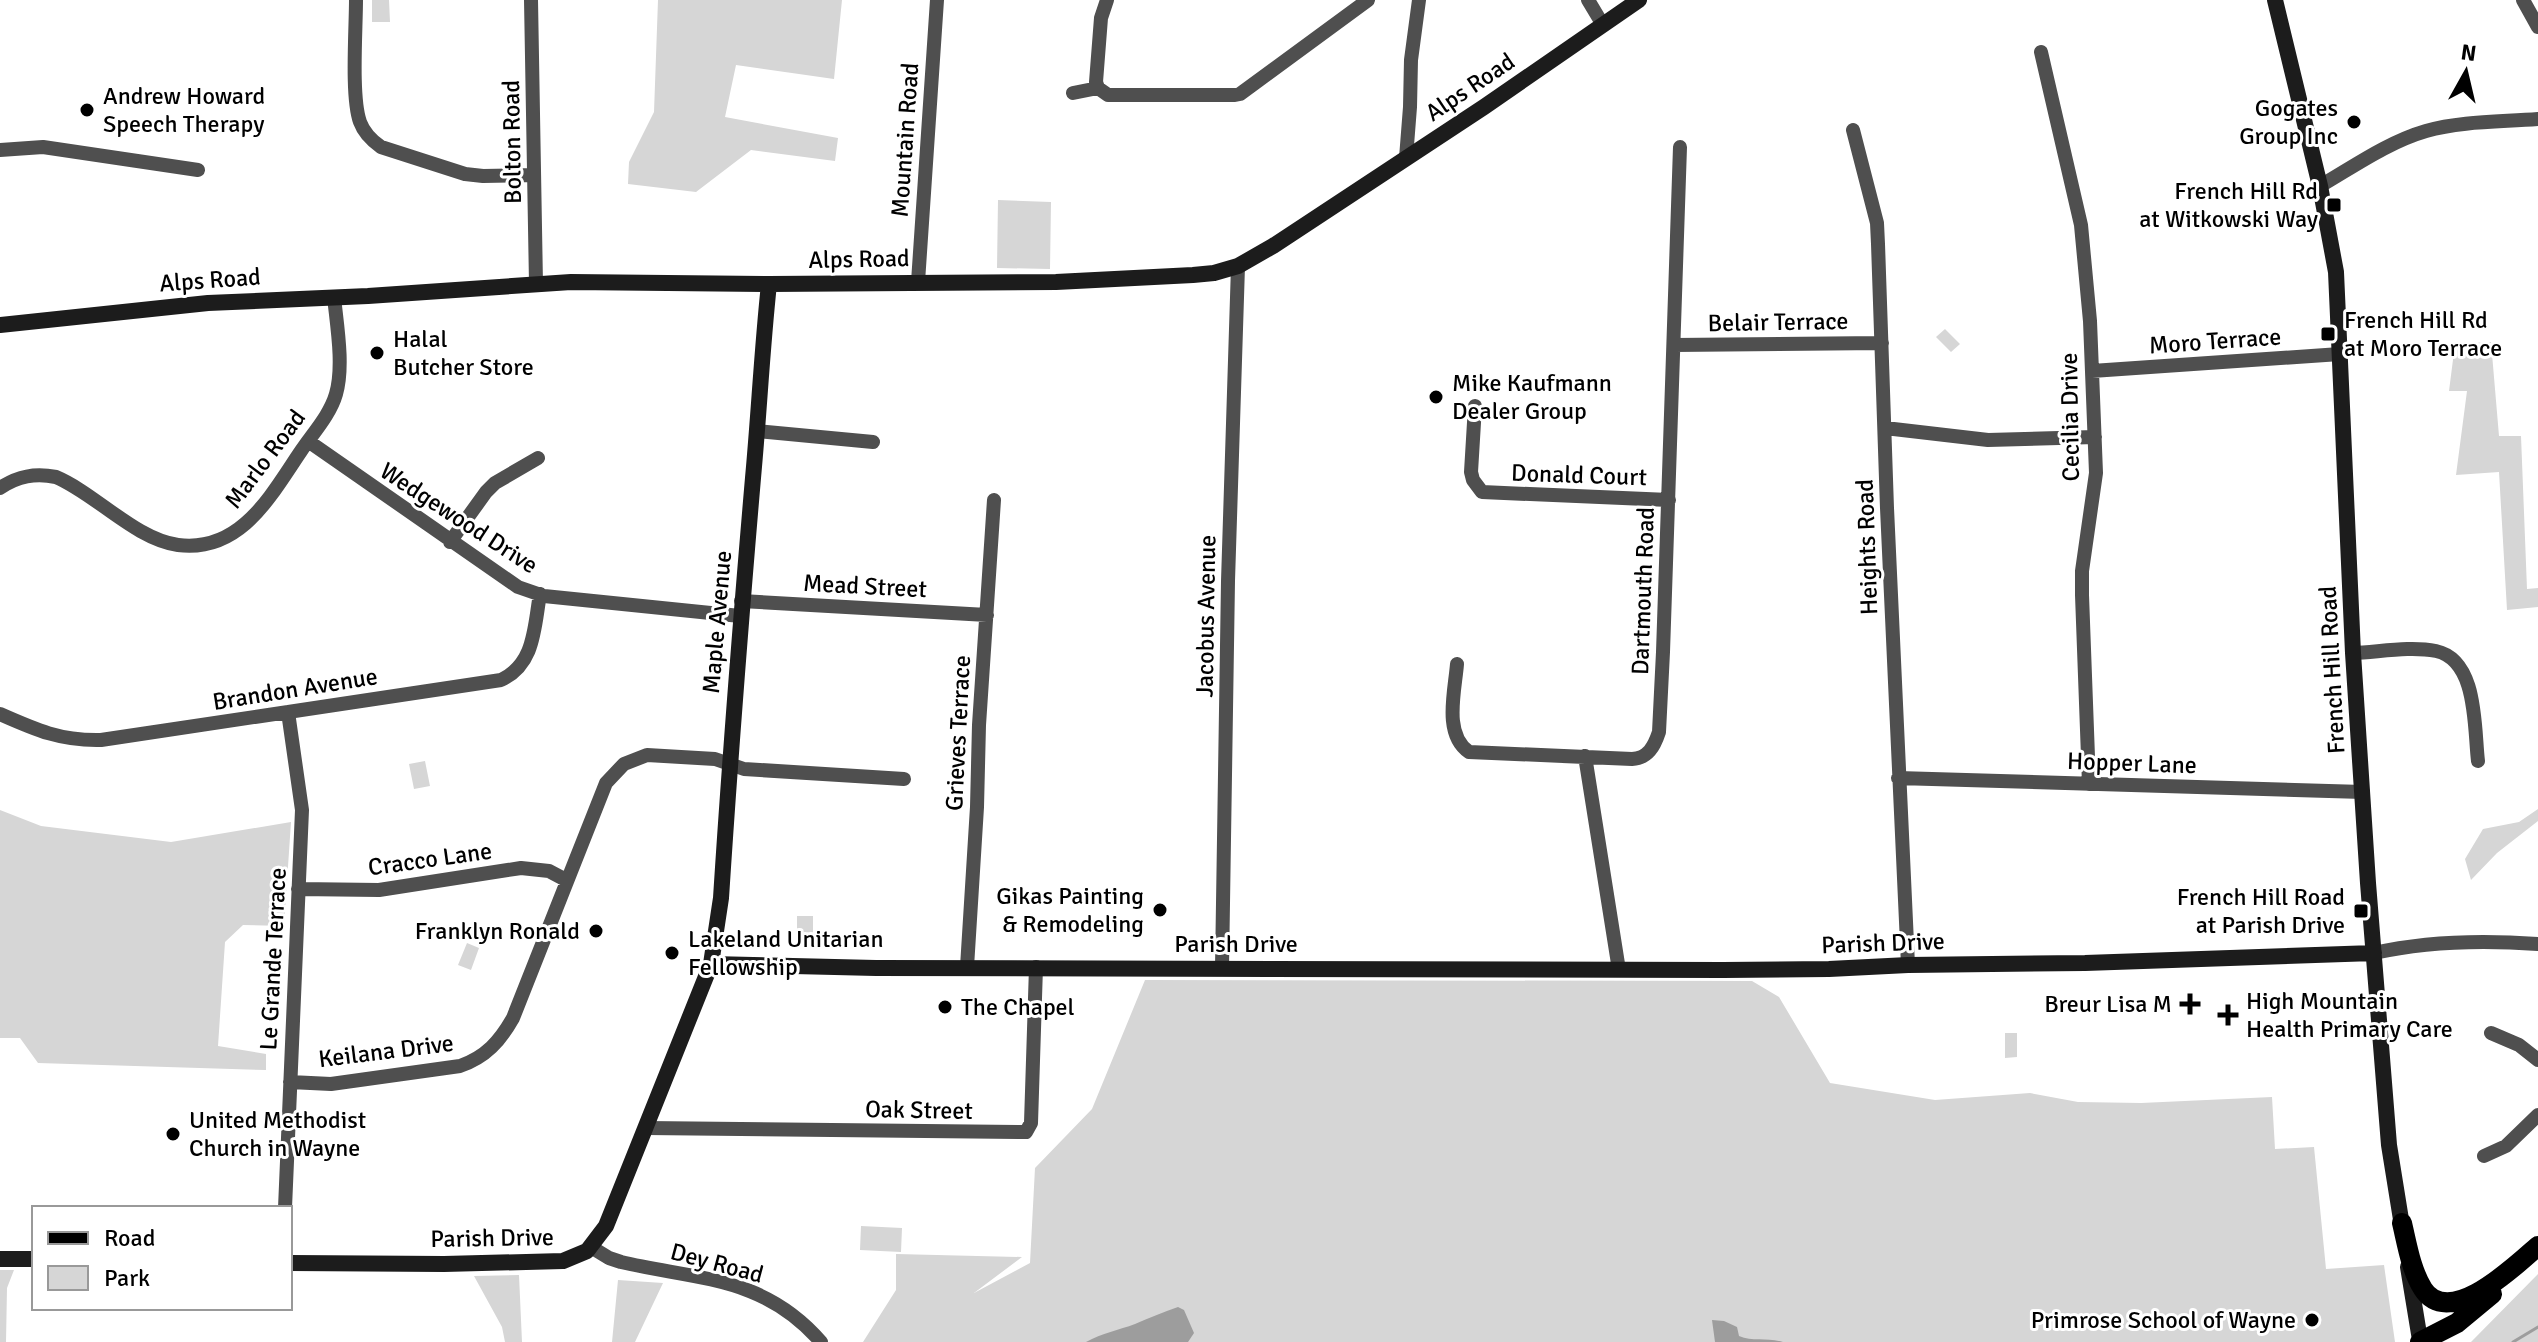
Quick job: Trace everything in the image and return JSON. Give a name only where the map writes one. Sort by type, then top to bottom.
[{"type":"main road","name":"Alps Road","points":[[0,325],[208,303],[571,282],[1056,282],[1214,273],[1238,266],[1273,246],[1639,0]]},
{"type":"main road","name":"French Hill Road","points":[[2275,0],[2320,186],[2336,272],[2353,653],[2389,1145],[2420,1341]]},
{"type":"main road","name":"Maple Avenue","points":[[711,964],[721,898],[759,372],[769,284]]},
{"type":"main road","name":"Parish Drive","points":[[711,964],[1829,969],[2374,953]]},
{"type":"main road","points":[[591,1247],[606,1226],[711,964]]},
{"type":"main road","points":[[2402,1223],[2422,1287],[2431,1298],[2445,1303],[2455,1303],[2469,1297],[2538,1246]]},
{"type":"main road","points":[[2420,1341],[2469,1314],[2498,1289],[2538,1246]]},
{"type":"main road","name":"Parish Drive","points":[[292,1263],[550,1262],[573,1259],[591,1247]]},
{"type":"main road","points":[[0,1259],[32,1259]]},
{"type":"street","points":[[356,0],[356,106],[361,126],[372,141],[381,147],[465,174],[534,175]]},
{"type":"street","name":"Bolton Road","points":[[531,0],[536,284]]},
{"type":"street","name":"Mountain Road","points":[[918,282],[937,0]]},
{"type":"street","points":[[1107,0],[1101,18],[1096,82],[1098,88],[1108,95],[1240,94],[1368,0]]},
{"type":"street","points":[[1406,158],[1411,60],[1419,0]]},
{"type":"street","points":[[1588,0],[1603,25]]},
{"type":"street","points":[[2523,0],[2538,27]]},
{"type":"street","name":"Cecilia Drive","points":[[2041,52],[2081,225],[2092,371],[2096,473],[2082,571],[2089,784]]},
{"type":"street","points":[[1073,93],[1098,88]]},
{"type":"street","points":[[2320,186],[2407,138],[2428,130],[2538,119]]},
{"type":"street","name":"Heights Road","points":[[1853,130],[1877,223],[1908,965]]},
{"type":"street","points":[[0,150],[43,147],[198,170]]},
{"type":"street","name":"Dartmouth Road","points":[[1457,664],[1454,733],[1462,747],[1473,753],[1639,759],[1655,744],[1660,719],[1680,147]]},
{"type":"street","name":"Jacobus Avenue","points":[[1222,968],[1228,596],[1238,266]]},
{"type":"street","name":"Marlo Road","points":[[0,488],[25,476],[56,477],[163,541],[178,545],[205,544],[236,532],[259,513],[328,413],[336,394],[339,381],[334,297]]},
{"type":"street","name":"Belair Terrace","points":[[1674,345],[1882,343]]},
{"type":"street","name":"Moro Terrace","points":[[2092,371],[2340,354]]},
{"type":"street","name":"Donald Court","points":[[1475,406],[1471,472],[1476,487],[1482,492],[1669,500]]},
{"type":"street","points":[[1885,428],[1988,440],[2095,437]]},
{"type":"street","points":[[757,431],[873,442]]},
{"type":"street","name":"Wedgewood Drive","points":[[308,441],[518,587],[540,594],[741,609]]},
{"type":"street","points":[[450,542],[495,483],[538,458]]},
{"type":"street","name":"Grieves Terrace","points":[[967,967],[994,500]]},
{"type":"street","name":"Brandon Avenue","points":[[0,714],[42,733],[81,741],[101,740],[501,680],[518,669],[531,649],[540,594]]},
{"type":"street","name":"Mead Street","points":[[741,609],[987,615]]},
{"type":"street","points":[[2353,653],[2427,650],[2451,657],[2463,670],[2469,683],[2478,761]]},
{"type":"street","name":"Le Grande Terrace","points":[[285,1206],[302,810],[288,712]]},
{"type":"street","name":"Keilana Drive","points":[[290,1082],[353,1082],[460,1066],[485,1054],[496,1044],[513,1018],[606,783],[624,764],[635,758],[654,755],[715,759],[744,769],[904,779]]},
{"type":"street","points":[[1585,756],[1619,970]]},
{"type":"street","name":"Hopper Lane","points":[[1898,778],[2363,792]]},
{"type":"street","name":"Cracco Lane","points":[[298,889],[379,890],[521,868],[549,871],[566,880]]},
{"type":"street","points":[[2374,953],[2397,948],[2499,941],[2538,944]]},
{"type":"street","name":"Oak Street","points":[[646,1128],[1026,1132],[1031,1123],[1036,967]]},
{"type":"street","points":[[2491,1033],[2519,1045],[2538,1060]]},
{"type":"street","points":[[2484,1156],[2506,1146],[2538,1115]]},
{"type":"street","name":"Dey Road","points":[[591,1247],[621,1262],[735,1285],[755,1292],[794,1315],[821,1342]]},
{"type":"green space","points":[[372,0],[389,0],[390,22],[372,22]]},
{"type":"green space","points":[[658,0],[842,0],[834,79],[736,65],[725,117],[838,138],[835,161],[751,150],[696,192],[628,184],[629,162],[654,112]]},
{"type":"green space","points":[[998,200],[1051,202],[1050,269],[997,268]]},
{"type":"green space","points":[[1945,329],[1960,344],[1951,352],[1936,337]]},
{"type":"green space","points":[[2491,342],[2499,436],[2521,436],[2527,589],[2538,588],[2538,607],[2507,610],[2499,472],[2456,475],[2467,391],[2449,391],[2455,344]]},
{"type":"green space","points":[[425,761],[430,786],[414,789],[409,764]]},
{"type":"green space","points":[[2538,809],[2538,821],[2497,853],[2471,880],[2465,859],[2483,829],[2519,822]]},
{"type":"green space","points":[[0,810],[41,826],[171,842],[291,822],[284,926],[243,925],[225,942],[218,1046],[266,1054],[266,1070],[38,1063],[20,1038],[0,1038]]},
{"type":"green space","points":[[797,916],[813,916],[813,933],[797,933]]},
{"type":"green space","points":[[467,943],[479,948],[471,970],[458,965]]},
{"type":"green space","points":[[1145,980],[1752,981],[1779,997],[1830,1083],[1935,1100],[2030,1093],[2078,1102],[2141,1103],[2272,1097],[2275,1149],[2314,1147],[2326,1269],[2384,1265],[2395,1342],[863,1342],[896,1290],[896,1254],[1022,1257],[974,1293],[1030,1263],[1035,1168],[1092,1109]]},
{"type":"green space","points":[[2005,1033],[2017,1033],[2017,1057],[2005,1058]]},
{"type":"green space","points":[[861,1226],[902,1228],[901,1252],[860,1250]]},
{"type":"green space","points":[[0,1270],[14,1270],[7,1288],[6,1342],[0,1342]]},
{"type":"green space","points":[[2538,1274],[2538,1342],[2471,1342]]},
{"type":"green space","points":[[519,1275],[522,1342],[505,1342],[502,1327],[474,1276]]},
{"type":"green space","points":[[618,1280],[663,1283],[635,1342],[612,1342]]},
{"type":"shaded area","points":[[1178,1307],[1184,1310],[1194,1333],[1188,1342],[1086,1342],[1098,1336]]},
{"type":"shaded area","points":[[1712,1320],[1737,1327],[1739,1336],[1744,1338],[1783,1342],[1715,1342]]},
{"type":"waterway","points":[[2513,1342],[2538,1327]]},
{"type":"place","name":"Andrew Howard Speech Therapy","points":[[87,110]]},
{"type":"place","name":"Gogates Group Inc","points":[[2354,122]]},
{"type":"place","name":"French Hill Rd at Witkowski Way","points":[[2334,205]]},
{"type":"place","name":"French Hill Rd at Moro Terrace","points":[[2328,334]]},
{"type":"place","name":"Halal Butcher Store","points":[[377,353]]},
{"type":"place","name":"Mike Kaufmann Dealer Group","points":[[1436,397]]},
{"type":"place","name":"Gikas Painting & Remodeling","points":[[1160,910]]},
{"type":"place","name":"French Hill Road at Parish Drive","points":[[2361,911]]},
{"type":"place","name":"Franklyn Ronald","points":[[596,931]]},
{"type":"place","name":"Lakeland Unitarian Fellowship","points":[[672,953]]},
{"type":"place","name":"Breur Lisa M","points":[[2190,1004]]},
{"type":"place","name":"The Chapel","points":[[945,1007]]},
{"type":"place","name":"High Mountain Health Primary Care","points":[[2228,1015]]},
{"type":"place","name":"United Methodist Church in Wayne","points":[[173,1134]]},
{"type":"place","name":"Primrose School of Wayne","points":[[2312,1320]]}]
